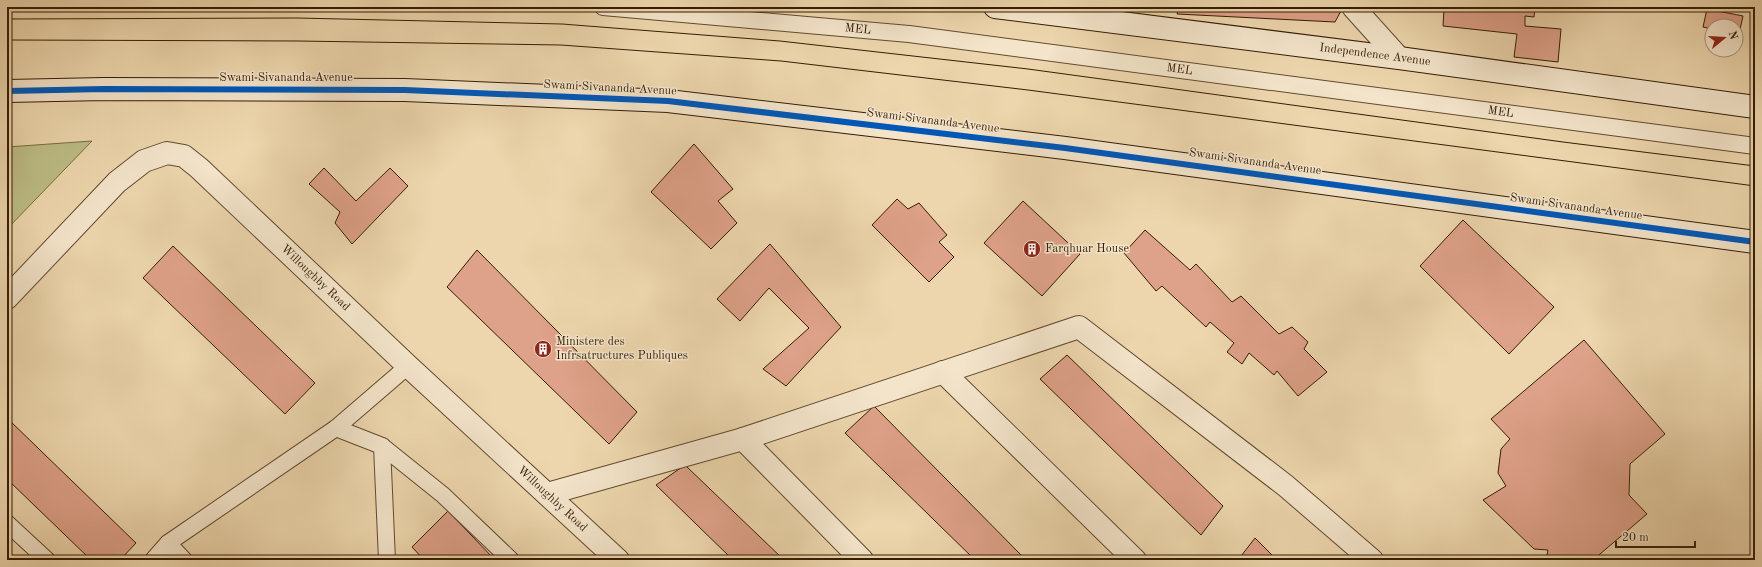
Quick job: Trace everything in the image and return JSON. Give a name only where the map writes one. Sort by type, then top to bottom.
[{"type":"street","name":"Independence Avenue","points":[[995,7],[1399,58],[1755,107]]},
{"type":"street","points":[[1353,7],[1399,58]]},
{"type":"street","name":"Swami Sivananda Avenue","points":[[7,92],[104,89],[405,90],[668,101],[1065,148],[1755,242]]},
{"type":"street","name":"Willoughby Road","points":[[7,298],[117,182],[144,162],[167,154],[184,156],[205,173],[408,366],[618,560]]},
{"type":"street","points":[[547,494],[743,439],[1079,327],[1286,486],[1372,560]]},
{"type":"street","points":[[943,372],[1135,560]]},
{"type":"street","points":[[743,439],[862,560]]},
{"type":"lane","name":"MEL","points":[[603,7],[909,34],[1755,146]]},
{"type":"lane","points":[[153,560],[168,544],[336,428],[408,366]]},
{"type":"lane","points":[[336,428],[382,446],[443,495],[510,560]]},
{"type":"lane","points":[[382,446],[387,560]]},
{"type":"lane","points":[[7,523],[47,560]]},
{"type":"lane","points":[[168,544],[184,560]]},
{"type":"green space","points":[[92,141],[7,229],[7,147]]},
{"type":"building","points":[[1179,7],[1340,7],[1342,9],[1335,22],[1177,14]]},
{"type":"building","points":[[1434,7],[1535,7],[1534,17],[1525,16],[1525,26],[1561,29],[1558,62],[1514,57],[1517,34],[1443,26],[1444,9]]},
{"type":"building","points":[[1731,7],[1747,7],[1747,10]]},
{"type":"building","points":[[1707,9],[1743,16],[1743,18],[1705,18]]},
{"type":"building","points":[[1755,53],[1755,78],[1751,77]]},
{"type":"building","points":[[694,144],[733,189],[718,201],[737,223],[711,249],[651,192]]},
{"type":"building","points":[[324,168],[356,201],[390,168],[408,186],[352,244],[335,223],[340,212],[309,184]]},
{"type":"building","points":[[897,199],[908,209],[919,203],[947,235],[939,242],[954,257],[929,282],[872,225]]},
{"type":"building","name":"Farqhuar House","points":[[1023,201],[1080,254],[1042,296],[984,243]]},
{"type":"building","points":[[1463,220],[1554,307],[1509,354],[1420,266]]},
{"type":"building","points":[[1145,230],[1190,270],[1196,264],[1232,302],[1241,296],[1279,334],[1292,327],[1308,342],[1304,349],[1327,372],[1298,396],[1277,371],[1274,375],[1249,353],[1242,364],[1227,352],[1234,343],[1210,322],[1206,327],[1162,286],[1156,291],[1124,253]]},
{"type":"building","points":[[770,244],[841,327],[786,386],[763,369],[809,328],[769,288],[740,321],[717,299]]},
{"type":"building","points":[[173,246],[315,383],[285,414],[143,278]]},
{"type":"building","name":"Ministere des Infrsatructures Publiques","points":[[477,250],[637,412],[609,444],[447,287]]},
{"type":"building","points":[[1584,340],[1665,434],[1630,464],[1629,495],[1647,514],[1593,560],[1546,560],[1548,550],[1534,549],[1483,500],[1506,486],[1498,473],[1501,449],[1510,439],[1491,419]]},
{"type":"building","points":[[1067,355],[1223,506],[1201,535],[1040,379]]},
{"type":"building","points":[[874,406],[1026,560],[975,560],[845,433]]},
{"type":"building","points":[[7,418],[136,543],[120,560],[91,560],[7,479]]},
{"type":"building","points":[[685,465],[784,560],[733,560],[656,485]]},
{"type":"building","points":[[448,511],[495,560],[424,560],[412,547]]},
{"type":"building","points":[[1255,538],[1277,560],[1238,560]]},
{"type":"tram line","points":[[7,19],[297,18],[562,24],[780,41],[1028,69],[1563,142],[1755,166]]},
{"type":"tram line","points":[[7,40],[298,41],[561,45],[781,61],[1028,90],[1755,186]]},
{"type":"cycle path","points":[[7,91],[104,89],[405,90],[668,101],[1065,148],[1755,242]]},
{"type":"place","name":"Farqhuar House","points":[[1032,249]]},
{"type":"place","name":"Ministere des Infrsatructures Publiques","points":[[543,349]]}]
